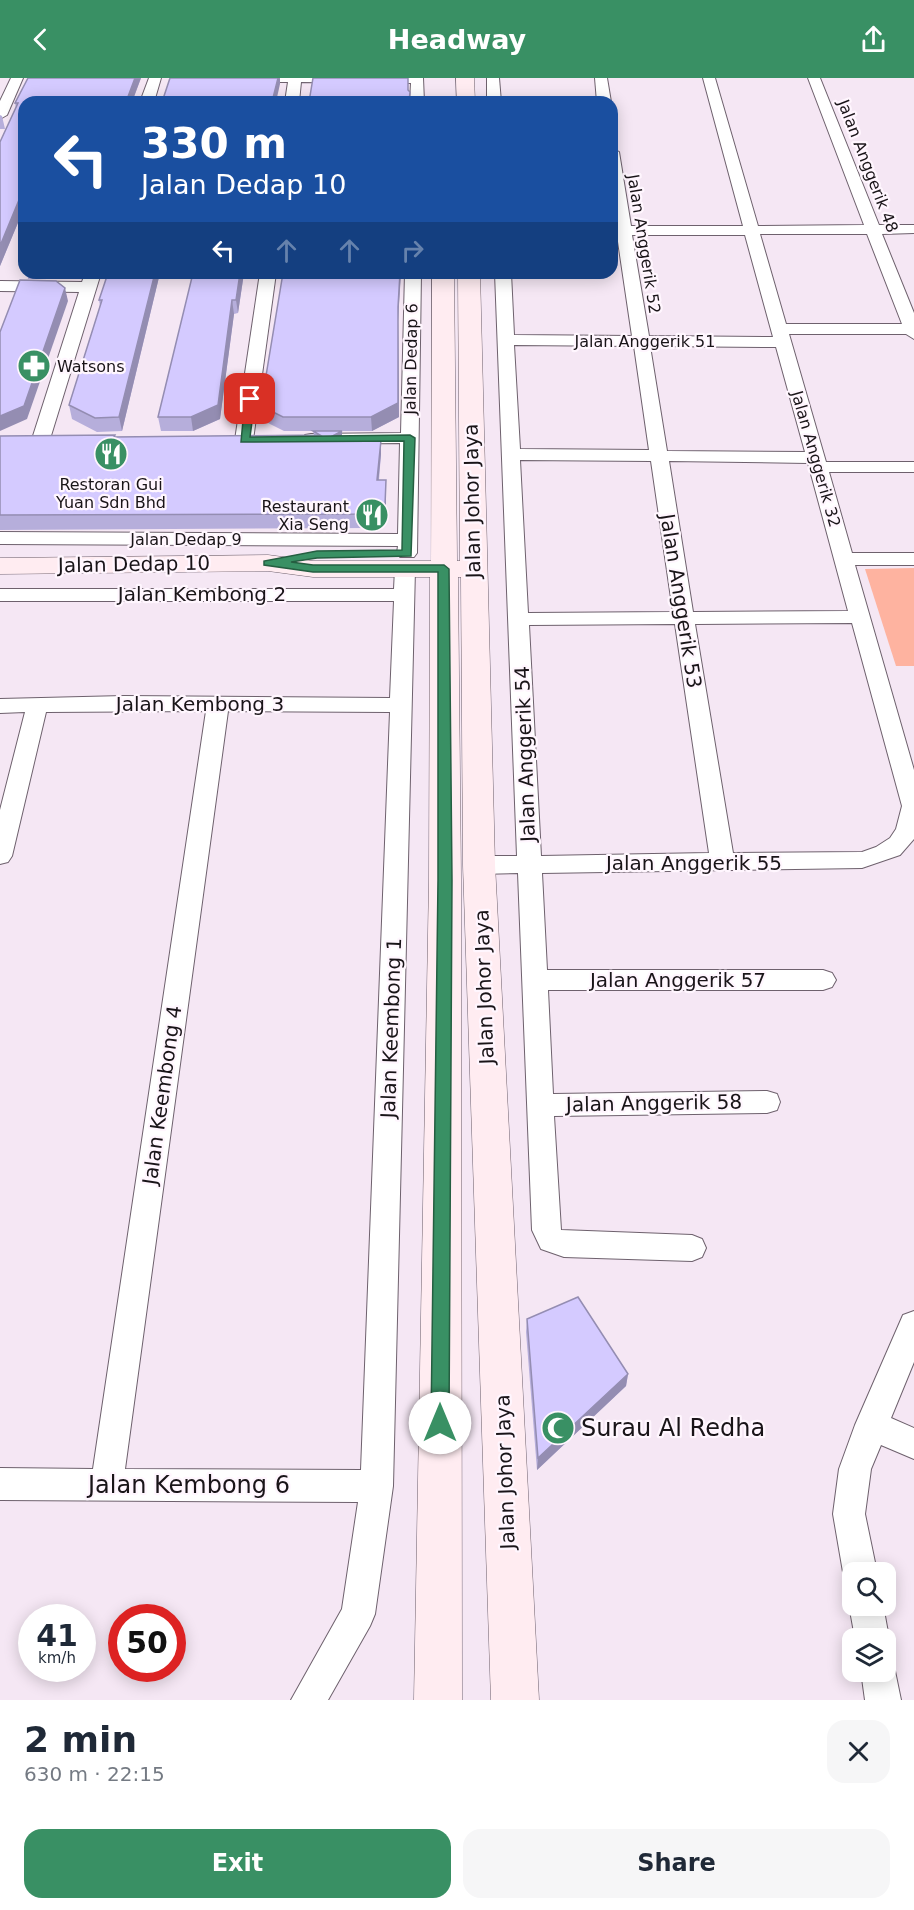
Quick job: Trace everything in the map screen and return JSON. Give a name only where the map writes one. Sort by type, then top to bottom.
[{"type":"main road","points":[[465,78],[466,96]]},
{"type":"main road","name":"Jalan Johor Jaya","points":[[438,1700],[445,880],[432,563],[443,279]]},
{"type":"main road","name":"Jalan Johor Jaya","points":[[468,279],[432,563],[478,865],[515,1700]]},
{"type":"main road","name":"Jalan Dedap 10","points":[[0,566],[268,563],[313,569],[432,563]]},
{"type":"street","points":[[1,109],[17,78]]},
{"type":"street","points":[[149,96],[155,78]]},
{"type":"street","points":[[227,78],[417,79],[417,96]]},
{"type":"street","points":[[293,96],[295,78]]},
{"type":"street","points":[[493,78],[494,96]]},
{"type":"street","points":[[600,78],[603,96]]},
{"type":"street","name":"Jalan Anggerik 32","points":[[709,78],[913,806],[910,825],[903,840]]},
{"type":"street","name":"Jalan Anggerik 48","points":[[814,78],[913,331]]},
{"type":"street","points":[[618,231],[914,229]]},
{"type":"street","name":"Jalan Anggerik 52","points":[[618,231],[641,341]]},
{"type":"street","points":[[221,440],[250,440],[267,279]]},
{"type":"street","name":"Jalan Dedap 6","points":[[413,279],[410,438],[432,563]]},
{"type":"street","name":"Jalan Anggerik 54","points":[[503,279],[520,619],[533,980],[548,1235],[556,1243],[564,1244],[692,1248]]},
{"type":"street","points":[[0,286],[91,280],[41,439]]},
{"type":"street","name":"Jalan Anggerik 51","points":[[506,340],[641,341],[913,331]]},
{"type":"street","name":"Jalan Anggerik 53","points":[[641,341],[722,861]]},
{"type":"street","points":[[291,439],[410,438]]},
{"type":"street","points":[[20,439],[62,439]]},
{"type":"street","points":[[512,454],[659,456],[914,467]]},
{"type":"street","name":"Jalan Dedap 9","points":[[0,538],[432,563]]},
{"type":"street","points":[[844,559],[914,559]]},
{"type":"street","name":"Jalan Kembong 2","points":[[0,595],[432,563]]},
{"type":"street","name":"Jalan Keembong 1","points":[[309,1700],[358,1614],[377,1486],[401,705],[432,563]]},
{"type":"street","points":[[520,619],[860,617]]},
{"type":"street","name":"Jalan Kembong 3","points":[[0,706],[124,703],[401,705]]},
{"type":"street","name":"Jalan Keembong 4","points":[[107,1485],[218,705]]},
{"type":"street","points":[[0,856],[37,706]]},
{"type":"street","name":"Jalan Anggerik 55","points":[[478,865],[862,860],[886,853],[903,840]]},
{"type":"street","name":"Jalan Anggerik 57","points":[[533,980],[823,980]]},
{"type":"street","name":"Jalan Anggerik 58","points":[[540,1105],[767,1102]]},
{"type":"street","points":[[858,1562],[849,1514],[855,1469],[871,1425],[914,1325]]},
{"type":"street","points":[[871,1425],[914,1444]]},
{"type":"street","name":"Jalan Kembong 6","points":[[0,1484],[377,1486]]},
{"type":"street","points":[[880,1682],[883,1700]]},
{"type":"shaded area","points":[[914,568],[914,666],[896,666],[865,569]]},
{"type":"building","points":[[28,78],[135,78],[128,96],[19,96]]},
{"type":"building","points":[[170,78],[278,78],[274,96],[164,96]]},
{"type":"building","points":[[313,78],[408,78],[410,92],[410,96],[310,96]]},
{"type":"building","points":[[18,103],[18,202],[0,246],[0,142]]},
{"type":"building","points":[[106,279],[154,279],[119,417],[95,418],[69,405],[102,300],[99,300]]},
{"type":"building","points":[[192,279],[239,279],[236,300],[232,300],[218,405],[191,417],[158,417]]},
{"type":"building","points":[[282,279],[400,279],[398,403],[371,417],[283,417],[261,406]]},
{"type":"building","points":[[20,280],[56,281],[65,288],[24,406],[0,416],[0,332]]},
{"type":"building","points":[[313,431],[342,431],[325,440],[381,440],[377,480],[386,480],[385,505],[367,514],[0,515],[0,436],[320,435]]},
{"type":"building","name":"Surau Al Redha","points":[[578,1297],[628,1374],[538,1458],[527,1319]]},
{"type":"place","name":"Watsons","points":[[34,366]]},
{"type":"place","name":"Restoran Gui Yuan Sdn Bhd","points":[[111,454]]},
{"type":"place","name":"Restaurant Xia Seng","points":[[372,515]]},
{"type":"place","name":"Surau Al Redha","points":[[558,1428]]},
{"type":"route","points":[[250,399],[244,440],[410,438],[407,554],[317,555],[268,563],[313,569],[444,569],[445,880],[440,1423]]}]
